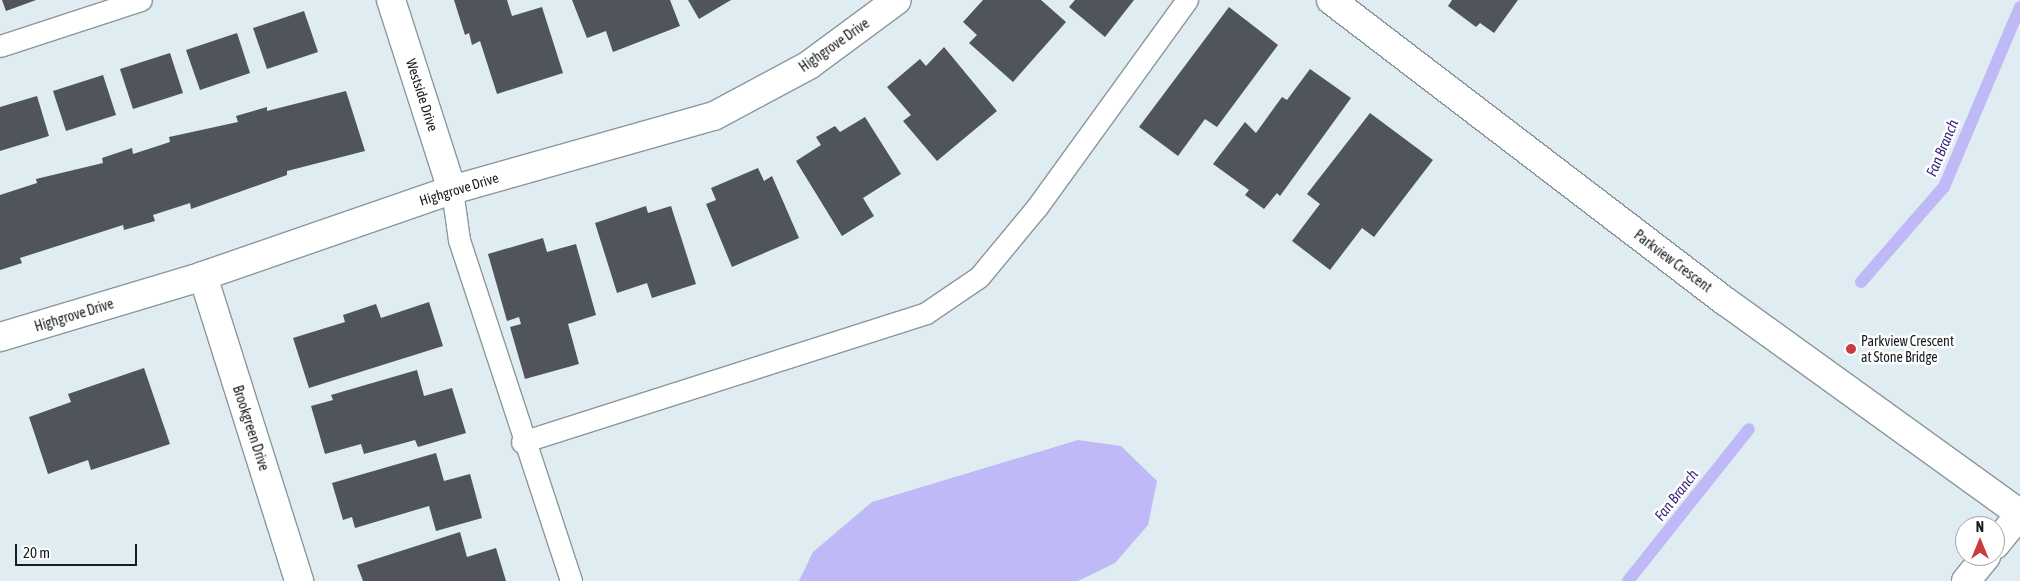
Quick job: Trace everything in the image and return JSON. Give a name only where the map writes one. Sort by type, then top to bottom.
[{"type":"street","name":"Westside Drive","points":[[391,0],[452,190]]},
{"type":"street","name":"Highgrove Drive","points":[[0,337],[203,276],[452,190],[714,116],[809,65],[897,0]]},
{"type":"street","name":"Parkview Crescent","points":[[1331,0],[1725,301],[2020,514]]},
{"type":"street","name":"Brookgreen Drive","points":[[203,276],[299,581]]},
{"type":"street","points":[[2005,533],[2020,514]]},
{"type":"street","points":[[1966,581],[1978,566]]},
{"type":"lane","points":[[0,46],[109,4],[141,0]]},
{"type":"lane","points":[[522,442],[926,313],[978,276],[1037,207],[1187,0]]},
{"type":"lane","points":[[452,190],[459,240],[522,442],[571,581]]},
{"type":"shaded area","points":[[1078,440],[1121,446],[1157,481],[1148,525],[1115,563],[1078,581],[799,581],[813,552],[872,502]]},
{"type":"building","points":[[2,0],[36,0],[6,11]]},
{"type":"building","points":[[454,0],[507,0],[512,16],[542,7],[563,73],[497,94],[480,41],[472,45],[469,33],[465,35]]},
{"type":"building","points":[[572,0],[670,0],[680,26],[613,52],[606,31],[587,38]]},
{"type":"building","points":[[688,0],[731,0],[699,19]]},
{"type":"building","points":[[983,0],[1041,0],[1066,22],[1013,82],[969,43],[977,35],[963,22]]},
{"type":"building","points":[[1075,0],[1134,0],[1105,37],[1069,7]]},
{"type":"building","points":[[1452,0],[1518,0],[1494,33],[1480,23],[1476,27],[1448,6]]},
{"type":"building","points":[[1229,7],[1278,45],[1217,127],[1205,119],[1178,156],[1139,127]]},
{"type":"building","points":[[304,11],[318,52],[267,69],[253,28]]},
{"type":"building","points":[[237,33],[250,73],[200,90],[186,50]]},
{"type":"building","points":[[944,47],[997,111],[937,161],[903,121],[911,115],[887,87],[920,59],[926,66]]},
{"type":"building","points":[[170,53],[183,93],[133,109],[120,69]]},
{"type":"building","points":[[1310,69],[1351,98],[1280,196],[1277,193],[1264,209],[1245,195],[1249,190],[1213,164],[1245,122],[1256,133],[1282,97],[1287,100]]},
{"type":"building","points":[[103,75],[116,115],[66,131],[53,91]]},
{"type":"building","points":[[346,91],[365,151],[287,171],[287,175],[191,209],[190,203],[153,215],[155,221],[124,230],[123,225],[20,258],[22,263],[0,270],[0,195],[37,183],[36,179],[103,163],[102,158],[132,148],[133,154],[170,142],[169,137],[238,122],[236,116],[267,107],[267,111]]},
{"type":"building","points":[[37,96],[49,136],[0,151],[0,107]]},
{"type":"building","points":[[1370,113],[1433,160],[1374,237],[1362,228],[1330,270],[1292,241],[1320,204],[1307,194]]},
{"type":"building","points":[[865,117],[901,174],[863,198],[874,216],[842,236],[796,161],[821,145],[816,137],[835,126],[840,132]]},
{"type":"building","points":[[758,168],[764,181],[772,176],[799,238],[732,267],[706,204],[716,200],[711,188]]},
{"type":"building","points":[[646,206],[648,213],[671,206],[696,284],[652,298],[647,283],[617,293],[595,223]]},
{"type":"building","points":[[543,238],[547,252],[576,244],[596,315],[568,324],[579,364],[525,379],[510,327],[521,324],[519,317],[507,321],[488,254]]},
{"type":"building","points":[[429,302],[443,346],[309,388],[293,338],[345,322],[343,315],[376,304],[381,318]]},
{"type":"building","points":[[144,368],[170,444],[91,470],[88,460],[48,474],[29,417],[71,402],[68,394]]},
{"type":"building","points":[[417,370],[424,396],[452,388],[466,433],[418,447],[415,440],[364,454],[361,444],[325,454],[311,406],[333,400],[331,395]]},
{"type":"building","points":[[436,453],[444,481],[470,474],[482,518],[436,531],[429,506],[355,528],[352,517],[343,520],[332,483]]},
{"type":"building","points":[[460,532],[467,557],[496,548],[506,581],[363,581],[357,565]]},
{"type":"waterway","name":"Fan Branch","points":[[1861,282],[1944,187],[2020,7]]},
{"type":"waterway","name":"Fan Branch","points":[[1628,581],[1749,429]]},
{"type":"place","name":"Parkview Crescent at Stone Bridge","points":[[1851,349]]}]
